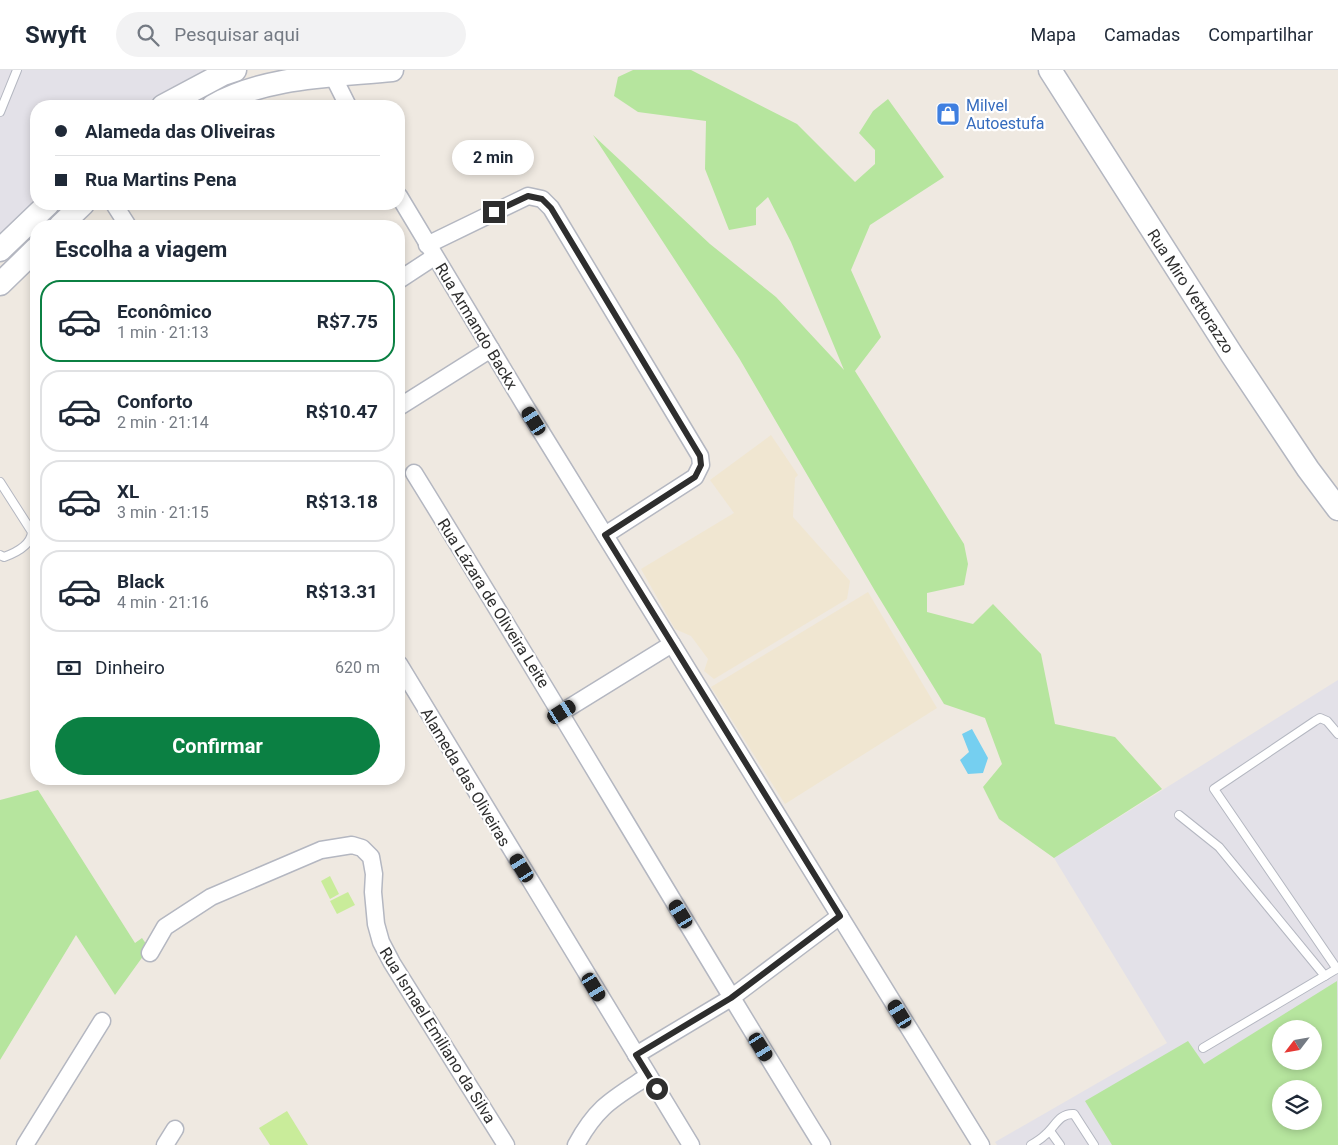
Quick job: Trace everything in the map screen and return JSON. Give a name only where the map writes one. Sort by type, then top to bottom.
[{"type":"street","points":[[172,100],[198,82],[235,70]]},
{"type":"street","points":[[226,100],[244,92],[275,84],[392,70]]},
{"type":"street","name":"Rua Miro Vettorazzo","points":[[1050,70],[1247,378],[1308,469],[1338,509]]},
{"type":"street","points":[[333,76],[345,100]]},
{"type":"street","points":[[405,275],[431,251],[528,196],[542,199],[551,208],[696,449],[701,465],[695,477],[605,535]]},
{"type":"street","name":"Rua Armando Backx","points":[[405,206],[491,350],[981,1145]]},
{"type":"street","points":[[31,220],[42,210]]},
{"type":"street","points":[[66,220],[77,210]]},
{"type":"street","points":[[0,250],[30,221]]},
{"type":"street","points":[[0,284],[30,255]]},
{"type":"street","points":[[405,403],[491,350]]},
{"type":"street","name":"Rua Lázara de Oliveira Leite","points":[[414,473],[562,712],[731,998],[822,1145]]},
{"type":"street","points":[[562,712],[672,644]]},
{"type":"street","name":"Alameda das Oliveiras","points":[[405,674],[690,1145]]},
{"type":"street","name":"Rua Ismael Emiliano da Silva","points":[[150,953],[165,927],[211,897],[321,850],[352,845],[362,848],[371,857],[374,874],[373,892],[376,924],[381,942],[392,963],[506,1145]]},
{"type":"street","points":[[636,1055],[731,998],[840,916]]},
{"type":"street","points":[[25,1145],[102,1021]]},
{"type":"street","points":[[576,1145],[592,1117],[603,1106],[648,1076]]},
{"type":"street","points":[[165,1145],[175,1129]]},
{"type":"lane","points":[[0,112],[17,70]]},
{"type":"lane","points":[[0,482],[30,529]]},
{"type":"lane","points":[[0,555],[4,557],[23,547],[30,540]]},
{"type":"lane","points":[[1203,1048],[1338,968],[1214,789],[1320,718],[1327,721],[1338,734]]},
{"type":"lane","points":[[1179,815],[1219,848],[1325,976]]},
{"type":"lane","points":[[1031,1145],[1050,1131],[1068,1113],[1074,1114],[1094,1145]]},
{"type":"lane","points":[[1050,1131],[1060,1145]]},
{"type":"shaded area","points":[[0,70],[208,70],[158,100],[30,100],[31,210],[0,244]]},
{"type":"shaded area","points":[[771,435],[798,475],[795,478],[793,517],[850,581],[847,599],[714,679],[704,671],[708,659],[691,636],[675,629],[641,569],[734,513],[710,480]]},
{"type":"shaded area","points":[[868,592],[937,708],[785,804],[711,687]]},
{"type":"shaded area","points":[[1338,680],[1338,1145],[997,1145],[995,1142],[1167,1043],[1054,858]]},
{"type":"green space","points":[[633,70],[691,70],[797,124],[855,182],[875,164],[875,150],[859,133],[873,111],[888,99],[944,177],[870,225],[851,270],[881,337],[855,371],[964,544],[968,564],[964,585],[927,593],[927,612],[973,624],[993,604],[1041,654],[1055,724],[1115,737],[1162,789],[1054,858],[999,819],[983,787],[1002,764],[985,718],[944,704],[875,591],[739,358],[593,135],[710,244],[776,297],[844,370],[791,242],[768,197],[756,208],[756,225],[729,230],[705,169],[706,121],[638,112],[614,96],[618,77]]},
{"type":"green space","points":[[38,790],[135,943],[142,938],[149,948],[115,995],[76,935],[0,1060],[0,800]]},
{"type":"green space","points":[[330,876],[339,894],[330,899],[321,881]]},
{"type":"green space","points":[[348,892],[355,905],[337,914],[330,901]]},
{"type":"green space","points":[[1337,981],[1338,1145],[1112,1145],[1085,1101],[1188,1041],[1204,1064],[1272,1022],[1272,1070],[1322,1070],[1322,1020],[1275,1020]]},
{"type":"green space","points":[[287,1111],[308,1145],[270,1145],[259,1128]]},
{"type":"water","points":[[972,729],[988,758],[983,773],[968,774],[960,760],[969,752],[962,734]]},
{"type":"place","name":"Milvel Autoestufa","points":[[948,114]]},
{"type":"route","points":[[494,212],[528,196],[535,196],[547,203],[700,456],[701,465],[699,473],[695,477],[605,535],[840,916],[731,998],[636,1055],[657,1089]]}]
